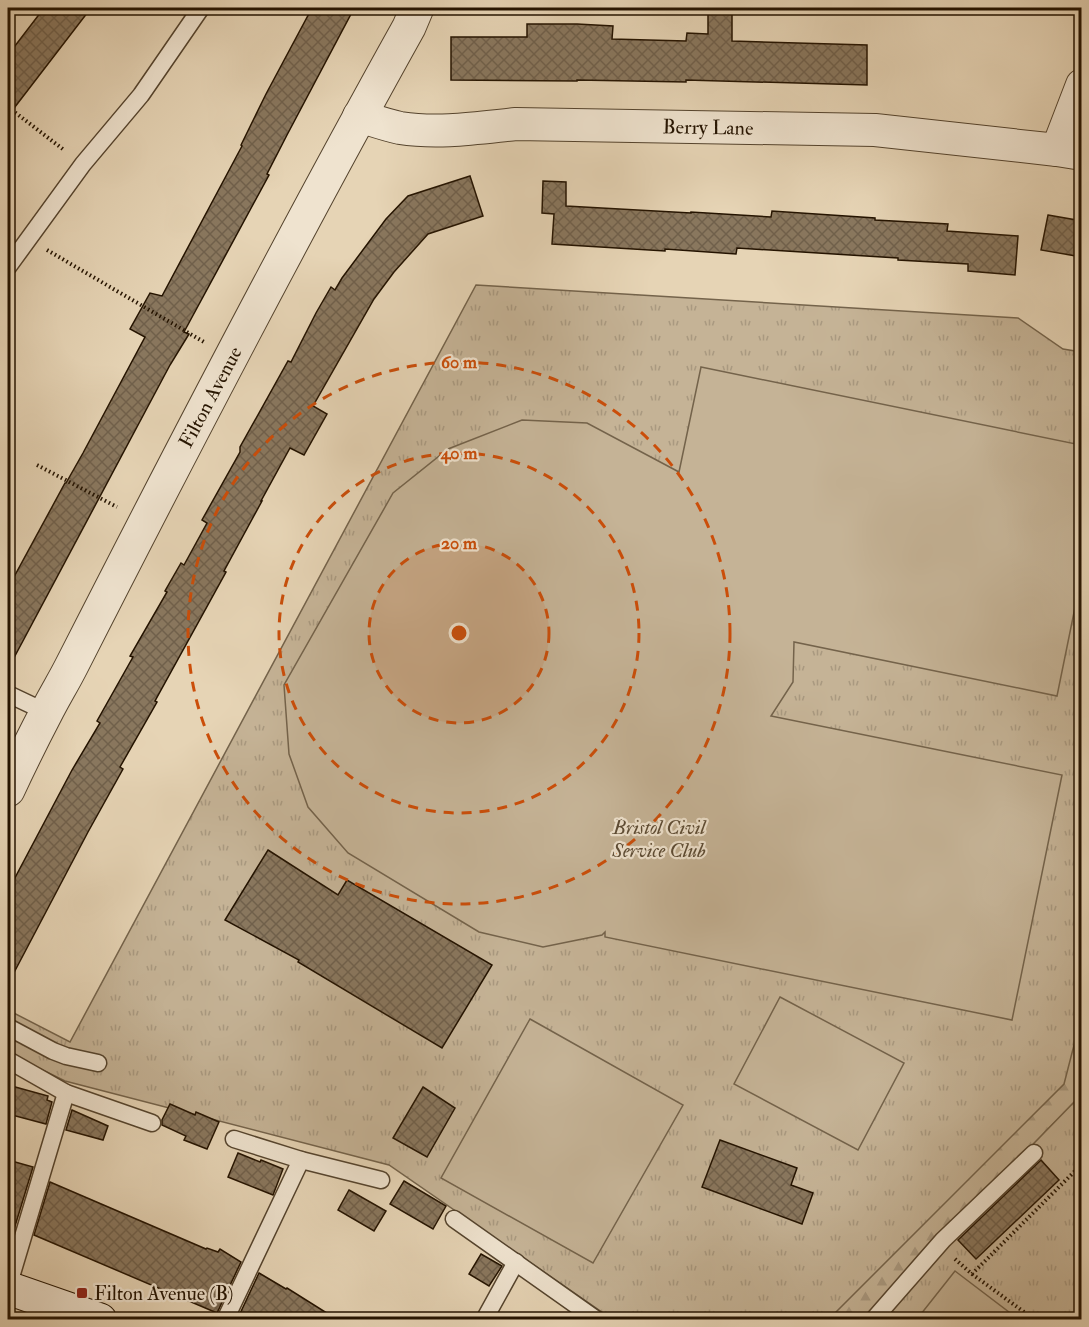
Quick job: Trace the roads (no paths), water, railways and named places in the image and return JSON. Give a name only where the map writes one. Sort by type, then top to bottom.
[{"type":"street","name":"Filton Avenue","points":[[8,790],[230,357],[317,192],[409,27],[417,8]]},
{"type":"street","points":[[1069,152],[1082,84]]},
{"type":"street","name":"Berry Lane","points":[[359,116],[398,128],[437,131],[516,124],[875,130],[1069,152]]},
{"type":"street","points":[[8,1288],[100,1320]]},
{"type":"lane","points":[[8,267],[83,164],[141,95],[201,8]]},
{"type":"lane","points":[[8,694],[46,712]]},
{"type":"lane","points":[[8,1027],[53,1051],[98,1063]]},
{"type":"lane","points":[[8,1060],[66,1093],[152,1123]]},
{"type":"lane","points":[[8,1288],[66,1093]]},
{"type":"lane","points":[[234,1139],[301,1160],[381,1180]]},
{"type":"lane","points":[[873,1320],[939,1245],[1034,1153]]},
{"type":"lane","points":[[225,1320],[301,1160]]},
{"type":"lane","points":[[454,1219],[597,1320]]},
{"type":"lane","points":[[483,1320],[516,1262]]},
{"type":"place","name":"Filton Avenue (B)","points":[[82,1293]]},
{"type":"park label","name":"Bristol Civil Service Club","points":[[659,838]]}]
